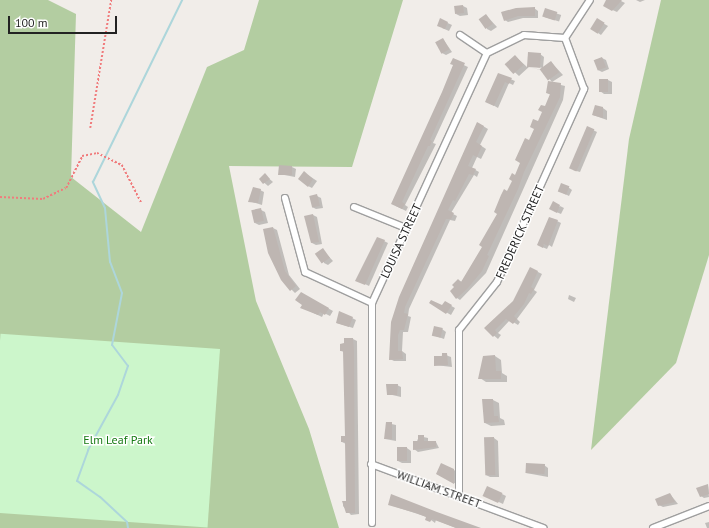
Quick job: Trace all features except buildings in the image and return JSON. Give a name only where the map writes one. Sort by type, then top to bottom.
[{"type":"street","points":[[460,35],[487,53],[524,34],[565,38],[590,0]]},
{"type":"street","name":"FREDERICK STREET","points":[[459,496],[459,330],[497,282],[584,89],[565,38]]},
{"type":"street","name":"LOUISA STREET","points":[[372,523],[372,303],[487,53]]},
{"type":"street","points":[[285,198],[305,272],[372,303]]},
{"type":"street","points":[[354,206],[406,228]]},
{"type":"street","name":"WILLIAM STREET","points":[[371,464],[543,528]]},
{"type":"street","points":[[653,528],[709,506]]},
{"type":"path","points":[[90,128],[111,0]]},
{"type":"path","points":[[0,197],[43,199],[66,188],[82,156],[97,153],[122,165],[141,202]]},
{"type":"green space","points":[[0,0],[48,0],[76,14],[71,177],[141,232],[207,67],[244,50],[259,0],[403,0],[352,167],[229,166],[256,301],[309,429],[339,528],[0,528]]},
{"type":"green space","points":[[661,0],[709,0],[709,255],[676,363],[591,450],[629,139]]},
{"type":"green space","name":"Elm Leaf Park","points":[[1,334],[220,349],[208,528],[0,513]]},
{"type":"waterway","points":[[128,528],[127,522],[100,497],[77,481],[88,450],[118,395],[128,366],[112,345],[122,293],[110,262],[105,208],[93,182],[182,0]]}]
